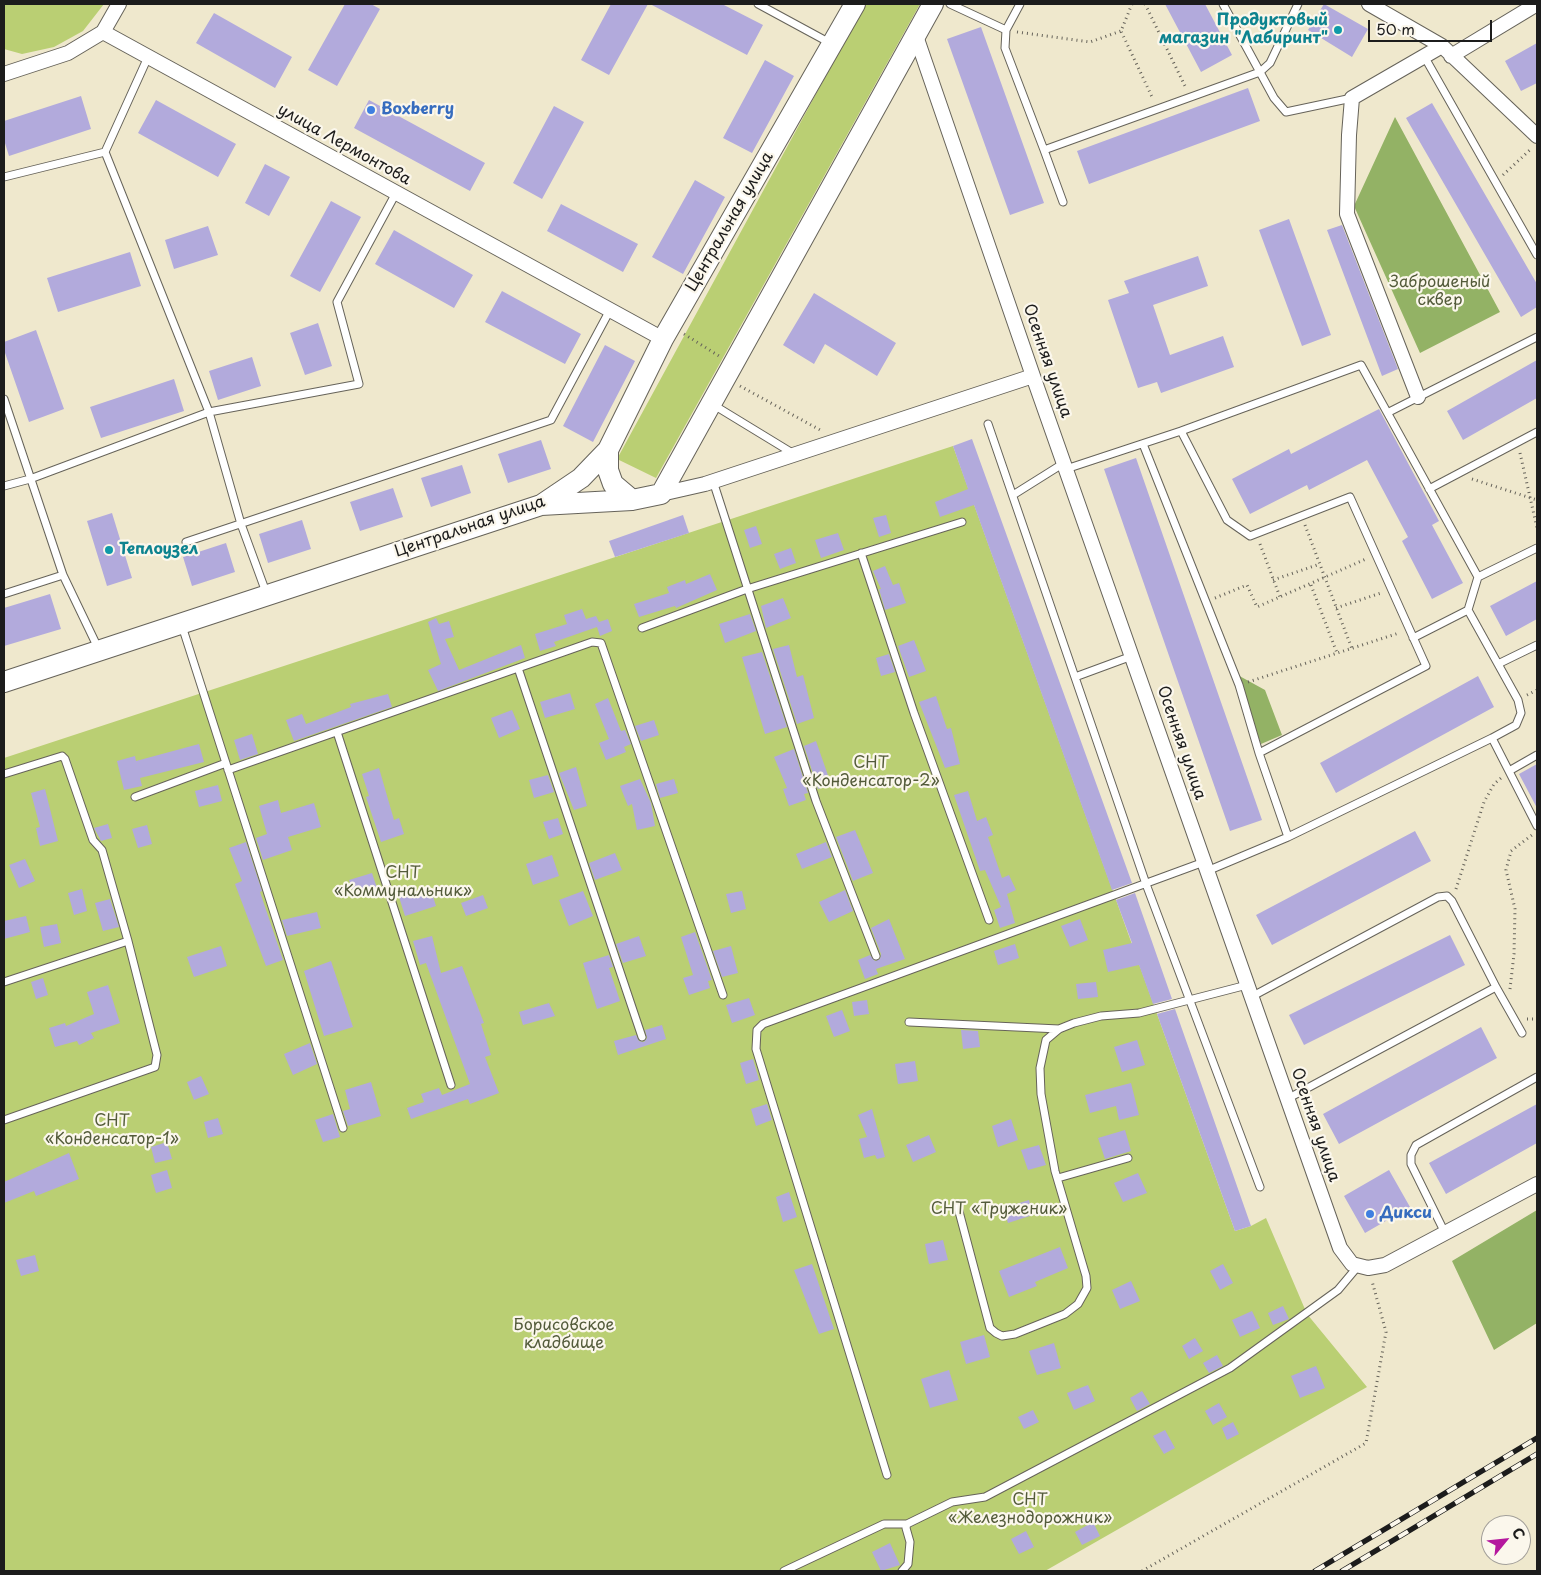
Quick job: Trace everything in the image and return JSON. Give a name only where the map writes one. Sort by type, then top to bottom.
[{"type":"street","points":[[4,74],[68,53],[103,32],[119,4]]},
{"type":"street","name":"Центральная улица","points":[[4,682],[541,505],[581,478],[608,450],[667,332],[855,4]]},
{"type":"street","points":[[661,494],[933,4]]},
{"type":"street","points":[[1369,4],[1446,51],[1537,136]]},
{"type":"street","points":[[1418,397],[1347,214],[1352,98],[1424,56],[1446,51],[1537,4]]},
{"type":"street","name":"улица Лермонтова","points":[[103,32],[610,310],[667,332]]},
{"type":"street","name":"Осенняя улица","points":[[916,36],[1033,376],[1340,1248],[1352,1264],[1364,1267]]},
{"type":"street","points":[[4,63],[22,68]]},
{"type":"street","points":[[541,505],[632,500],[713,481],[1033,376]]},
{"type":"street","points":[[608,450],[608,470],[613,484],[632,500]]},
{"type":"street","points":[[1364,1267],[1386,1265],[1537,1184]]},
{"type":"lane","points":[[758,4],[832,44]]},
{"type":"lane","points":[[950,4],[1006,30]]},
{"type":"lane","points":[[1020,4],[1006,30],[1005,48],[1063,202]]},
{"type":"lane","points":[[1223,4],[1274,98],[1286,112],[1352,98]]},
{"type":"lane","points":[[1044,150],[1260,72],[1270,63],[1298,4]]},
{"type":"lane","points":[[1424,56],[1537,255]]},
{"type":"lane","points":[[148,57],[106,152],[209,412],[241,524],[267,595]]},
{"type":"lane","points":[[4,177],[106,152]]},
{"type":"lane","points":[[4,486],[30,479],[209,412],[359,384],[336,302],[396,193]]},
{"type":"lane","points":[[186,542],[551,420],[610,310]]},
{"type":"lane","points":[[1389,412],[1537,337]]},
{"type":"lane","points":[[887,1476],[756,1049],[756,1030],[762,1024],[1146,884],[1206,866],[1288,837],[1492,738],[1516,725],[1521,713],[1518,700],[1468,610],[1478,577],[1389,412],[1361,365],[1181,432],[1065,466],[1013,496]]},
{"type":"lane","points":[[4,398],[63,575],[100,650]]},
{"type":"lane","points":[[711,404],[795,454]]},
{"type":"lane","points":[[988,424],[1146,884],[1260,1187]]},
{"type":"lane","points":[[1181,432],[1227,520],[1250,536],[1350,497],[1426,666],[1259,753]]},
{"type":"lane","points":[[1429,489],[1537,432]]},
{"type":"lane","points":[[1143,444],[1239,685],[1259,753],[1288,837]]},
{"type":"lane","points":[[713,481],[747,589],[763,630],[816,801],[876,956]]},
{"type":"lane","points":[[642,628],[747,589],[962,522]]},
{"type":"lane","points":[[1478,577],[1537,548]]},
{"type":"lane","points":[[861,553],[914,713],[989,920]]},
{"type":"lane","points":[[4,594],[63,575]]},
{"type":"lane","points":[[1413,638],[1468,610]]},
{"type":"lane","points":[[181,623],[344,1128]]},
{"type":"lane","points":[[135,797],[337,732],[592,642],[601,643],[723,995]]},
{"type":"lane","points":[[1498,664],[1537,645]]},
{"type":"lane","points":[[1075,677],[1132,656]]},
{"type":"lane","points":[[518,668],[642,1037]]},
{"type":"lane","points":[[337,732],[452,1085]]},
{"type":"lane","points":[[1492,738],[1537,826]]},
{"type":"lane","points":[[1509,771],[1537,755]]},
{"type":"lane","points":[[4,774],[62,756],[65,759],[93,840],[102,850],[128,941],[157,1055],[155,1067],[4,1120]]},
{"type":"lane","points":[[910,1022],[1059,1029],[1101,1016],[1139,1013],[1189,1000],[1249,991],[1438,897],[1447,896],[1452,902],[1522,1033]]},
{"type":"lane","points":[[4,982],[128,941]]},
{"type":"lane","points":[[1287,1099],[1496,987]]},
{"type":"lane","points":[[957,1204],[990,1328],[1002,1336],[1015,1334],[1065,1314],[1078,1304],[1087,1288],[1083,1262],[1058,1178],[1041,1094],[1040,1068],[1046,1040],[1059,1029]]},
{"type":"lane","points":[[1445,1233],[1411,1164],[1411,1155],[1416,1145],[1537,1077]]},
{"type":"lane","points":[[1058,1178],[1128,1158]]},
{"type":"lane","points":[[784,1571],[884,1524],[907,1524],[952,1502],[985,1497],[1230,1368],[1338,1290],[1364,1267]]},
{"type":"lane","points":[[902,1571],[908,1564],[910,1542],[907,1524]]},
{"type":"path","points":[[1132,4],[1121,31],[1157,109]]},
{"type":"path","points":[[1145,4],[1190,97]]},
{"type":"path","points":[[1006,30],[1090,42],[1121,31]]},
{"type":"path","points":[[1496,182],[1537,143]]},
{"type":"path","points":[[667,332],[746,372],[739,385],[838,440]]},
{"type":"path","points":[[1517,443],[1537,528]]},
{"type":"path","points":[[1457,474],[1537,500]]},
{"type":"path","points":[[1302,516],[1352,648]]},
{"type":"path","points":[[1256,534],[1280,597]]},
{"type":"path","points":[[1206,602],[1247,585],[1256,607],[1311,585],[1376,555]]},
{"type":"path","points":[[1273,580],[1320,564]]},
{"type":"path","points":[[1311,585],[1336,653]]},
{"type":"path","points":[[1336,608],[1391,589]]},
{"type":"path","points":[[1239,685],[1409,630]]},
{"type":"path","points":[[1452,902],[1484,802],[1494,784],[1509,771]]},
{"type":"path","points":[[1508,1007],[1514,954],[1515,909],[1506,870],[1511,851],[1537,831]]},
{"type":"path","points":[[1142,1571],[1366,1444],[1386,1332],[1364,1267]]},
{"type":"green space","points":[[4,4],[104,4],[83,31],[54,47],[22,54],[4,49]]},
{"type":"green space","points":[[865,4],[920,4],[656,478],[617,459]]},
{"type":"green space","name":"Заброшеный сквер","points":[[1395,117],[1500,312],[1420,353],[1354,206]]},
{"type":"green space","points":[[953,446],[1235,1231],[1251,1226],[1266,1218],[1307,1314],[1367,1387],[1045,1571],[4,1571],[4,758]]},
{"type":"green space","points":[[1234,673],[1265,690],[1282,735],[1261,744]]},
{"type":"green space","points":[[1537,1210],[1537,1323],[1494,1350],[1452,1261]]},
{"type":"building","points":[[345,4],[371,4],[380,9],[337,86],[308,70]]},
{"type":"building","points":[[611,4],[648,4],[609,75],[581,60]]},
{"type":"building","points":[[650,4],[722,4],[763,25],[747,55]]},
{"type":"building","points":[[1165,4],[1205,4],[1232,55],[1201,72]]},
{"type":"building","name":"Продуктовый магазин \"Лабиринт\"","points":[[1324,4],[1368,29],[1352,57],[1308,30]]},
{"type":"building","points":[[214,13],[292,57],[275,88],[196,43]]},
{"type":"building","points":[[981,27],[1044,203],[1010,215],[947,39]]},
{"type":"building","points":[[1537,43],[1537,83],[1521,91],[1505,61]]},
{"type":"building","points":[[765,60],[794,76],[752,153],[723,138]]},
{"type":"building","points":[[1248,88],[1260,121],[1089,184],[1077,151]]},
{"type":"building","points":[[81,96],[91,129],[9,156],[4,140],[4,121]]},
{"type":"building","points":[[156,100],[236,144],[218,177],[138,133]]},
{"type":"building","points":[[369,100],[485,163],[470,191],[354,128]]},
{"type":"building","points":[[1432,103],[1537,284],[1537,307],[1521,317],[1406,118]]},
{"type":"building","points":[[554,106],[584,122],[542,199],[513,183]]},
{"type":"building","points":[[265,164],[290,177],[269,216],[245,203]]},
{"type":"building","points":[[695,180],[725,197],[683,274],[652,257]]},
{"type":"building","points":[[331,201],[361,217],[320,292],[290,276]]},
{"type":"building","points":[[561,204],[638,244],[623,272],[547,231]]},
{"type":"building","points":[[1289,219],[1331,335],[1302,346],[1259,230]]},
{"type":"building","points":[[1342,225],[1398,369],[1382,376],[1327,230]]},
{"type":"building","points":[[208,226],[218,255],[174,269],[165,240]]},
{"type":"building","points":[[394,230],[473,275],[454,308],[375,264]]},
{"type":"building","points":[[130,252],[141,286],[58,312],[47,278]]},
{"type":"building","points":[[1198,256],[1208,286],[1153,305],[1170,355],[1223,336],[1234,367],[1161,393],[1157,382],[1138,388],[1108,300],[1129,293],[1124,281]]},
{"type":"building","points":[[502,291],[581,334],[565,364],[485,322]]},
{"type":"building","points":[[814,293],[896,343],[877,376],[825,344],[814,364],[783,345]]},
{"type":"building","points":[[318,323],[332,366],[305,375],[290,333]]},
{"type":"building","points":[[36,330],[64,409],[29,422],[4,350],[4,342]]},
{"type":"building","points":[[605,345],[635,361],[593,442],[563,426]]},
{"type":"building","points":[[252,357],[261,386],[218,400],[209,371]]},
{"type":"building","points":[[1537,360],[1537,398],[1463,440],[1447,411]]},
{"type":"building","points":[[174,379],[184,411],[101,438],[90,407]]},
{"type":"building","points":[[1379,409],[1439,521],[1432,525],[1463,583],[1432,599],[1402,541],[1408,537],[1367,460],[1309,490],[1307,485],[1250,514],[1232,479],[1289,449],[1291,454]]},
{"type":"building","points":[[972,439],[1132,883],[1112,890],[974,505],[940,517],[935,502],[968,489],[953,446]]},
{"type":"building","points":[[541,440],[551,469],[508,483],[498,454]]},
{"type":"building","points":[[1136,458],[1262,820],[1230,831],[1104,469]]},
{"type":"building","points":[[462,465],[471,493],[431,507],[421,478]]},
{"type":"building","points":[[393,488],[403,517],[360,531],[350,502]]},
{"type":"building","name":"Теплоузел","points":[[112,513],[132,578],[107,586],[87,521]]},
{"type":"building","points":[[683,515],[689,533],[615,557],[609,541]]},
{"type":"building","points":[[886,515],[891,533],[879,537],[873,518]]},
{"type":"building","points":[[302,520],[311,549],[268,563],[259,534]]},
{"type":"building","points":[[756,526],[762,544],[750,548],[744,530]]},
{"type":"building","points":[[838,533],[844,550],[821,558],[815,540]]},
{"type":"building","points":[[226,543],[235,572],[192,586],[183,557]]},
{"type":"building","points":[[791,548],[796,563],[780,569],[774,554]]},
{"type":"building","points":[[885,566],[893,585],[899,583],[906,603],[885,610],[879,589],[881,589],[873,571]]},
{"type":"building","points":[[710,574],[717,590],[676,608],[675,606],[639,617],[634,604],[669,593],[667,587],[685,580],[686,584]]},
{"type":"building","points":[[1537,581],[1537,619],[1506,636],[1490,606]]},
{"type":"building","points":[[50,594],[61,629],[4,646],[4,608]]},
{"type":"building","points":[[783,598],[791,618],[766,628],[761,606]]},
{"type":"building","points":[[582,609],[586,619],[596,616],[599,622],[608,619],[612,631],[600,636],[597,627],[554,642],[556,646],[540,651],[535,634],[567,624],[564,615]]},
{"type":"building","points":[[750,614],[756,631],[725,643],[719,624]]},
{"type":"building","points":[[436,618],[439,624],[449,621],[454,637],[445,639],[459,670],[521,645],[525,658],[438,691],[428,670],[441,664],[428,622]]},
{"type":"building","points":[[914,640],[926,671],[909,677],[898,646]]},
{"type":"building","points":[[789,645],[797,677],[803,675],[814,718],[797,724],[773,649]]},
{"type":"building","points":[[762,652],[787,727],[765,734],[742,657]]},
{"type":"building","points":[[889,654],[895,672],[881,676],[876,658]]},
{"type":"building","points":[[1478,676],[1494,707],[1336,793],[1320,763]]},
{"type":"building","points":[[570,693],[575,709],[545,718],[540,702]]},
{"type":"building","points":[[388,694],[392,707],[294,741],[286,720],[302,714],[306,724],[351,707],[350,704]]},
{"type":"building","points":[[936,696],[947,729],[951,728],[960,764],[945,768],[919,702]]},
{"type":"building","points":[[608,698],[621,731],[625,730],[631,744],[624,747],[626,752],[606,760],[599,743],[609,739],[595,704]]},
{"type":"building","points":[[512,710],[520,729],[499,738],[491,718]]},
{"type":"building","points":[[654,720],[659,735],[641,741],[635,726]]},
{"type":"building","points":[[252,734],[258,754],[240,760],[234,740]]},
{"type":"building","points":[[816,741],[831,784],[818,789],[804,746]]},
{"type":"building","points":[[199,744],[204,762],[140,778],[142,786],[124,790],[117,761],[135,756],[136,761]]},
{"type":"building","points":[[794,749],[808,793],[804,794],[806,800],[789,806],[783,789],[787,788],[774,757]]},
{"type":"building","points":[[1537,764],[1537,808],[1519,774]]},
{"type":"building","points":[[576,767],[587,806],[574,810],[559,773]]},
{"type":"building","points":[[379,768],[394,820],[399,818],[404,834],[381,842],[366,797],[369,796],[362,774]]},
{"type":"building","points":[[548,775],[554,792],[534,798],[529,780]]},
{"type":"building","points":[[640,779],[651,803],[655,826],[637,830],[632,804],[628,806],[620,786]]},
{"type":"building","points":[[674,779],[678,793],[660,798],[656,784]]},
{"type":"building","points":[[218,785],[222,801],[199,807],[195,791]]},
{"type":"building","points":[[45,789],[58,841],[40,846],[36,828],[40,827],[31,793]]},
{"type":"building","points":[[968,791],[977,821],[986,817],[993,835],[988,837],[1002,878],[1009,875],[1016,890],[1007,894],[1015,923],[1000,928],[994,910],[1001,907],[985,870],[980,871],[954,795]]},
{"type":"building","points":[[278,800],[281,813],[314,803],[321,827],[288,837],[292,850],[263,860],[256,838],[267,834],[259,806]]},
{"type":"building","points":[[558,818],[563,834],[549,839],[543,822]]},
{"type":"building","points":[[108,824],[112,838],[101,841],[94,828]]},
{"type":"building","points":[[147,825],[152,844],[138,848],[132,829]]},
{"type":"building","points":[[855,830],[873,873],[853,881],[836,837]]},
{"type":"building","points":[[1415,831],[1431,861],[1272,945],[1256,915]]},
{"type":"building","points":[[246,842],[262,891],[260,892],[283,960],[266,966],[235,884],[242,881],[229,848]]},
{"type":"building","points":[[826,842],[832,857],[802,869],[796,854]]},
{"type":"building","points":[[615,853],[622,870],[595,880],[589,863]]},
{"type":"building","points":[[552,855],[559,876],[533,885],[526,864]]},
{"type":"building","points":[[25,859],[35,881],[19,888],[9,865]]},
{"type":"building","points":[[372,873],[377,888],[354,895],[349,880]]},
{"type":"building","points":[[430,887],[436,906],[405,916],[399,897]]},
{"type":"building","points":[[82,889],[87,911],[74,915],[68,893]]},
{"type":"building","points":[[845,890],[853,911],[829,922],[819,902]]},
{"type":"building","points":[[583,891],[593,916],[569,926],[559,900]]},
{"type":"building","points":[[742,891],[746,909],[731,913],[726,894]]},
{"type":"building","points":[[1135,893],[1172,999],[1153,1004],[1139,965],[1108,972],[1103,950],[1132,943],[1116,900]]},
{"type":"building","points":[[483,895],[488,908],[466,916],[461,903]]},
{"type":"building","points":[[110,899],[119,927],[103,931],[95,903]]},
{"type":"building","points":[[317,912],[321,928],[287,936],[282,920]]},
{"type":"building","points":[[26,916],[30,932],[4,939],[4,921]]},
{"type":"building","points":[[889,919],[905,959],[876,969],[878,974],[865,979],[858,960],[870,955],[875,961],[880,959],[881,954],[871,928]]},
{"type":"building","points":[[1080,919],[1088,940],[1070,947],[1061,926]]},
{"type":"building","points":[[57,924],[61,943],[44,947],[40,927]]},
{"type":"building","points":[[695,932],[712,980],[708,981],[710,988],[689,995],[683,978],[693,975],[681,937]]},
{"type":"building","points":[[1450,935],[1465,965],[1304,1045],[1289,1015]]},
{"type":"building","points":[[432,936],[441,973],[462,966],[484,1023],[481,1024],[491,1055],[485,1057],[499,1093],[470,1104],[468,1099],[411,1119],[407,1108],[424,1102],[421,1094],[439,1088],[442,1095],[470,1084],[426,963],[420,965],[413,941]]},
{"type":"building","points":[[639,936],[646,956],[623,963],[616,944]]},
{"type":"building","points":[[1015,944],[1019,958],[998,965],[994,951]]},
{"type":"building","points":[[221,946],[227,966],[194,977],[187,957]]},
{"type":"building","points":[[731,946],[738,973],[722,977],[713,951]]},
{"type":"building","points":[[609,955],[613,967],[609,968],[620,1001],[597,1009],[583,963]]},
{"type":"building","points":[[331,961],[353,1027],[324,1036],[304,971]]},
{"type":"building","points":[[43,978],[48,995],[36,999],[31,982]]},
{"type":"building","points":[[1096,982],[1098,997],[1078,999],[1076,984]]},
{"type":"building","points":[[108,985],[120,1023],[91,1033],[94,1038],[79,1045],[77,1041],[55,1047],[49,1028],[65,1023],[66,1026],[94,1014],[87,992]]},
{"type":"building","points":[[749,998],[755,1015],[732,1023],[726,1005]]},
{"type":"building","points":[[867,1000],[869,1014],[854,1016],[852,1002]]},
{"type":"building","points":[[549,1003],[555,1016],[523,1025],[519,1012]]},
{"type":"building","points":[[1175,1009],[1251,1226],[1235,1231],[1157,1014]]},
{"type":"building","points":[[842,1010],[850,1031],[834,1037],[826,1016]]},
{"type":"building","points":[[662,1025],[666,1039],[618,1055],[614,1041],[636,1035],[639,1041],[644,1042],[647,1038],[645,1030]]},
{"type":"building","points":[[1481,1027],[1497,1058],[1339,1144],[1323,1114]]},
{"type":"building","points":[[961,1030],[978,1031],[980,1047],[963,1049]]},
{"type":"building","points":[[1137,1040],[1145,1065],[1122,1072],[1114,1047]]},
{"type":"building","points":[[310,1043],[317,1064],[293,1075],[284,1054]]},
{"type":"building","points":[[753,1059],[759,1080],[746,1084],[740,1063]]},
{"type":"building","points":[[915,1061],[918,1081],[898,1084],[895,1064]]},
{"type":"building","points":[[201,1076],[209,1094],[194,1100],[187,1082]]},
{"type":"building","points":[[371,1082],[381,1116],[348,1126],[343,1111],[350,1109],[345,1090]]},
{"type":"building","points":[[1131,1083],[1139,1115],[1119,1120],[1116,1106],[1090,1113],[1085,1095]]},
{"type":"building","points":[[767,1104],[772,1120],[756,1126],[751,1109]]},
{"type":"building","points":[[1537,1104],[1537,1143],[1446,1194],[1429,1163]]},
{"type":"building","points":[[872,1109],[885,1157],[877,1159],[875,1155],[864,1158],[859,1139],[867,1137],[858,1115]]},
{"type":"building","points":[[333,1114],[340,1137],[323,1142],[315,1120]]},
{"type":"building","points":[[218,1118],[223,1134],[208,1138],[204,1122]]},
{"type":"building","points":[[1011,1119],[1018,1140],[998,1147],[992,1126]]},
{"type":"building","points":[[1125,1130],[1131,1151],[1105,1159],[1098,1138]]},
{"type":"building","points":[[929,1135],[936,1152],[913,1162],[906,1145]]},
{"type":"building","points":[[167,1142],[172,1159],[155,1163],[151,1147]]},
{"type":"building","points":[[1039,1145],[1046,1165],[1028,1170],[1021,1150]]},
{"type":"building","points":[[69,1153],[79,1179],[36,1196],[34,1191],[4,1203],[4,1182]]},
{"type":"building","points":[[167,1170],[172,1188],[156,1193],[151,1175]]},
{"type":"building","points":[[1389,1170],[1410,1207],[1365,1233],[1344,1196]]},
{"type":"building","points":[[1138,1173],[1147,1193],[1123,1202],[1114,1183]]},
{"type":"building","points":[[789,1192],[797,1217],[783,1222],[776,1197]]},
{"type":"building","points":[[1029,1200],[1033,1215],[1008,1223],[1003,1208]]},
{"type":"building","points":[[943,1240],[948,1260],[929,1264],[925,1244]]},
{"type":"building","points":[[1060,1247],[1068,1268],[1035,1282],[1037,1286],[1009,1297],[999,1271]]},
{"type":"building","points":[[35,1255],[39,1271],[21,1276],[16,1260]]},
{"type":"building","points":[[812,1264],[834,1329],[819,1334],[794,1270]]},
{"type":"building","points":[[1223,1264],[1233,1283],[1220,1290],[1210,1271]]},
{"type":"building","points":[[1131,1281],[1140,1301],[1120,1309],[1112,1290]]},
{"type":"building","points":[[1283,1306],[1289,1319],[1273,1325],[1268,1313]]},
{"type":"building","points":[[1252,1311],[1260,1328],[1240,1337],[1232,1320]]},
{"type":"building","points":[[984,1335],[990,1357],[966,1364],[960,1342]]},
{"type":"building","points":[[1195,1338],[1203,1351],[1189,1359],[1182,1346]]},
{"type":"building","points":[[1054,1343],[1061,1368],[1037,1375],[1029,1351]]},
{"type":"building","points":[[1217,1355],[1223,1366],[1209,1373],[1203,1363]]},
{"type":"building","points":[[1316,1366],[1325,1388],[1300,1398],[1291,1376]]},
{"type":"building","points":[[949,1370],[958,1400],[930,1408],[921,1379]]},
{"type":"building","points":[[1088,1385],[1095,1401],[1074,1410],[1067,1393]]},
{"type":"building","points":[[1142,1391],[1150,1404],[1137,1411],[1130,1398]]},
{"type":"building","points":[[1219,1403],[1227,1417],[1213,1425],[1205,1411]]},
{"type":"building","points":[[1033,1410],[1039,1422],[1024,1429],[1018,1417]]},
{"type":"building","points":[[1233,1422],[1239,1434],[1227,1440],[1222,1428]]},
{"type":"building","points":[[1165,1430],[1175,1448],[1164,1454],[1153,1436]]},
{"type":"building","points":[[1093,1522],[1100,1536],[1082,1545],[1075,1532]]},
{"type":"building","points":[[1026,1531],[1034,1547],[1019,1554],[1011,1539]]},
{"type":"building","points":[[890,1543],[900,1565],[881,1571],[872,1552]]},
{"type":"railway","points":[[1315,1571],[1537,1438]]},
{"type":"railway","points":[[1342,1571],[1537,1454]]},
{"type":"place","name":"Продуктовый магазин \"Лабиринт\"","points":[[1338,30]]},
{"type":"place","name":"Boxberry","points":[[371,110]]},
{"type":"place","name":"Теплоузел","points":[[109,550]]},
{"type":"place","name":"Дикси","points":[[1370,1214]]},
{"type":"park label","name":"СНТ «Конденсатор-2»","points":[[871,773]]},
{"type":"park label","name":"СНТ «Коммунальник»","points":[[403,883]]},
{"type":"park label","name":"СНТ «Конденсатор-1»","points":[[112,1131]]},
{"type":"park label","name":"СНТ «Труженик»","points":[[999,1210]]},
{"type":"park label","name":"Борисовское кладбище","points":[[564,1335]]},
{"type":"park label","name":"СНТ «Железнодорожник»","points":[[1030,1510]]}]
